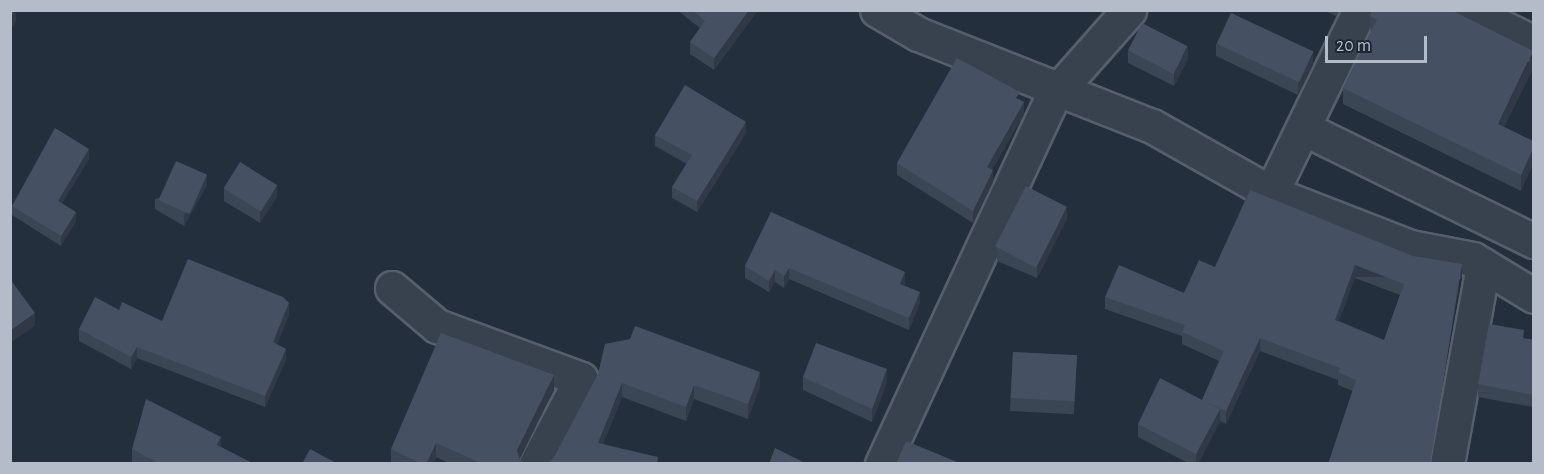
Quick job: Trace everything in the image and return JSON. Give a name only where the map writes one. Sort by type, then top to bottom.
[{"type":"street","points":[[877,10],[918,34],[1063,87],[1152,126],[1271,193],[1410,247],[1473,259],[1533,296]]},
{"type":"street","points":[[882,464],[988,229],[1053,96],[1129,10]]},
{"type":"street","points":[[1271,193],[1360,10]]},
{"type":"street","points":[[1467,10],[1533,43]]},
{"type":"street","points":[[1303,128],[1533,241]]},
{"type":"street","points":[[1447,464],[1483,265]]},
{"type":"street","points":[[392,288],[436,326],[581,380],[536,464]]},
{"type":"building","points":[[692,10],[749,10],[714,58],[690,42],[705,21]]},
{"type":"building","points":[[1372,10],[1451,10],[1533,51],[1498,124],[1533,141],[1533,149],[1521,175],[1343,88],[1377,20],[1370,16]]},
{"type":"building","points":[[1231,13],[1313,51],[1299,82],[1217,44]]},
{"type":"building","points":[[1142,23],[1187,46],[1173,74],[1128,51]]},
{"type":"building","points":[[957,58],[1020,92],[1016,98],[1024,102],[987,167],[993,170],[973,211],[897,163]]},
{"type":"building","points":[[685,85],[746,122],[697,201],[672,187],[692,155],[655,135]]},
{"type":"building","points":[[55,128],[89,149],[58,201],[76,212],[61,236],[12,206]]},
{"type":"building","points":[[176,161],[207,175],[190,214],[159,200]]},
{"type":"building","points":[[240,162],[277,185],[261,212],[224,188]]},
{"type":"building","points":[[1026,186],[1067,207],[1036,267],[995,247]]},
{"type":"building","points":[[1250,190],[1413,256],[1462,264],[1430,464],[1328,464],[1356,380],[1338,372],[1340,368],[1260,338],[1226,411],[1203,401],[1220,409],[1196,454],[1138,424],[1160,378],[1202,400],[1224,351],[1182,332],[1185,325],[1105,297],[1119,265],[1184,293],[1199,260],[1215,267]],"holes":[[[1355,265],[1404,284],[1384,340],[1335,320]]]},
{"type":"building","points":[[771,212],[905,272],[900,284],[920,292],[909,318],[789,268],[784,276],[775,270],[769,281],[745,266]]},
{"type":"building","points":[[188,259],[283,297],[289,303],[273,342],[286,349],[265,396],[137,347],[131,357],[79,329],[95,297],[119,310],[122,302],[162,321]]},
{"type":"building","points":[[10,279],[35,313],[10,331]]},
{"type":"building","points":[[1489,324],[1524,330],[1523,338],[1533,340],[1533,395],[1478,384]]},
{"type":"building","points":[[635,326],[760,372],[748,404],[694,385],[686,407],[622,383],[598,443],[658,457],[657,464],[545,464],[553,459],[598,374],[605,344],[630,339]]},
{"type":"building","points":[[441,333],[554,375],[517,450],[520,460],[527,464],[483,464],[436,443],[426,464],[422,464],[391,449]]},
{"type":"building","points":[[816,343],[887,369],[872,409],[803,377]]},
{"type":"building","points":[[1013,352],[1077,355],[1075,401],[1011,398]]},
{"type":"building","points":[[146,399],[221,437],[217,445],[254,464],[160,464],[132,449]]},
{"type":"building","points":[[906,441],[962,464],[896,464]]},
{"type":"building","points":[[775,448],[807,464],[769,464]]},
{"type":"building","points":[[310,449],[338,464],[302,464]]}]
